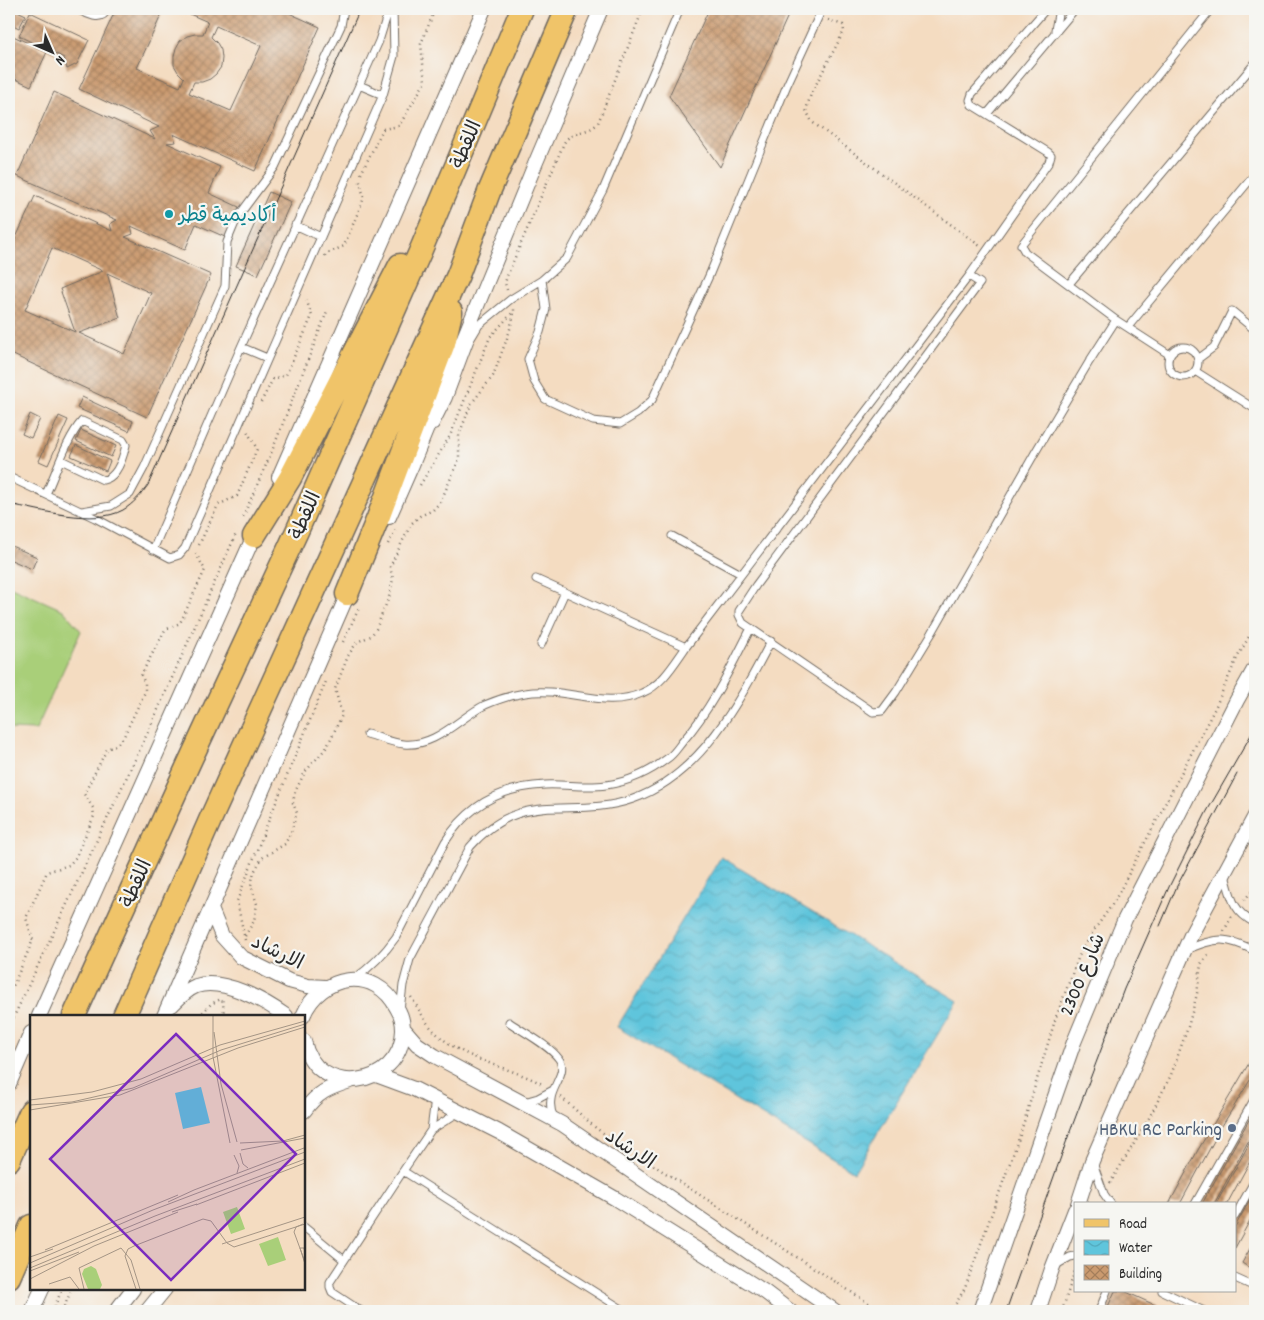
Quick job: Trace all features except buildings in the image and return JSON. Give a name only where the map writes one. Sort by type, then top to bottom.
[{"type":"main road","name":"اللقطة","points":[[74,1015],[297,531],[420,252],[522,9]]},
{"type":"main road","name":"اللقطة","points":[[124,1015],[211,818],[458,275],[489,192],[567,9]]},
{"type":"main road","points":[[245,527],[290,478],[374,313],[468,138]]},
{"type":"main road","points":[[355,597],[381,510],[444,343],[458,275]]},
{"type":"main road","points":[[9,1160],[30,1113]]},
{"type":"main road","points":[[9,1277],[30,1228]]},
{"type":"street","name":"اللقطة","points":[[39,1015],[245,527],[309,406],[484,9]]},
{"type":"street","points":[[165,1014],[211,909],[355,597],[412,467],[536,162],[601,9]]},
{"type":"street","name":"شارع 2300","points":[[980,1311],[1074,1042],[1125,919],[1255,668]]},
{"type":"street","points":[[1079,1202],[1092,1161],[1192,933],[1255,816]]},
{"type":"street","name":"الارشاد","points":[[211,909],[215,923],[222,936],[241,957],[288,981],[308,986],[325,987]]},
{"type":"street","points":[[303,1015],[315,995],[325,987],[339,981],[354,979],[369,982],[382,989],[393,1000],[400,1013],[403,1028],[401,1042],[396,1055],[387,1067],[376,1075],[364,1080],[337,1079],[324,1073],[313,1064],[305,1053]]},
{"type":"street","points":[[165,1014],[186,991],[196,986],[208,984],[225,992],[251,996],[284,1015]]},
{"type":"street","name":"الارشاد","points":[[403,1028],[417,1044],[435,1056],[555,1121],[834,1311]]},
{"type":"street","points":[[9,1084],[30,1035]]},
{"type":"street","points":[[376,1075],[414,1089],[499,1132],[616,1199],[765,1292],[790,1311]]},
{"type":"street","points":[[305,1110],[318,1095],[328,1089],[351,1081]]},
{"type":"street","points":[[1038,1311],[1052,1269],[1074,1223]]},
{"type":"street","points":[[32,1311],[42,1290]]},
{"type":"street","points":[[121,1308],[132,1290]]},
{"type":"street","points":[[147,1311],[164,1290]]},
{"type":"street","points":[[971,1311],[986,1295]]},
{"type":"lane","points":[[77,9],[101,17],[108,9]]},
{"type":"lane","points":[[81,511],[111,506],[130,494],[144,468],[225,286],[227,242],[237,218],[276,167],[341,26],[344,9]]},
{"type":"lane","points":[[154,550],[241,347],[379,41],[389,9]]},
{"type":"lane","points":[[9,477],[81,511],[170,558],[179,555],[185,548],[383,95],[394,56],[394,9]]},
{"type":"lane","points":[[412,467],[448,399],[470,340],[478,325],[511,299],[542,280],[567,258],[603,190],[680,9]]},
{"type":"lane","points":[[542,280],[546,310],[540,332],[528,359],[534,382],[545,399],[594,421],[620,424],[638,414],[652,400],[709,276],[787,85],[822,9]]},
{"type":"lane","points":[[367,734],[405,744],[418,744],[442,733],[486,705],[525,693],[543,691],[570,693],[610,700],[626,699],[644,693],[669,672],[741,574],[987,252],[1049,162],[1051,155],[972,105],[970,100],[972,94],[1046,9]]},
{"type":"lane","points":[[1054,33],[1059,9]]},
{"type":"lane","points":[[987,114],[1074,9]]},
{"type":"lane","points":[[1170,355],[1116,320],[1021,248],[1022,242],[1212,9]]},
{"type":"lane","points":[[1069,284],[1255,63]]},
{"type":"lane","points":[[359,85],[383,95]]},
{"type":"lane","points":[[1128,327],[1255,174]]},
{"type":"lane","points":[[295,225],[321,236]]},
{"type":"lane","points":[[969,276],[980,284],[742,607],[739,615],[740,619],[770,642],[873,712],[878,712],[886,707],[932,633],[1071,392],[1116,320]]},
{"type":"lane","points":[[1198,359],[1214,347],[1232,311],[1255,330]]},
{"type":"lane","points":[[241,347],[267,358]]},
{"type":"lane","points":[[1184,347],[1195,353],[1198,359],[1195,371],[1186,377],[1175,375],[1168,366],[1173,350],[1184,347]]},
{"type":"lane","points":[[1195,371],[1255,409]]},
{"type":"lane","points":[[46,494],[76,428],[82,421],[123,440],[126,446],[114,475],[109,479],[103,480],[62,460]]},
{"type":"lane","points":[[672,536],[741,574]]},
{"type":"lane","points":[[536,579],[686,647]]},
{"type":"lane","points":[[541,645],[565,592]]},
{"type":"lane","points":[[354,979],[372,966],[396,937],[445,842],[452,830],[466,815],[482,802],[500,793],[544,785],[605,786],[629,780],[658,765],[670,757],[696,726],[751,628]]},
{"type":"lane","points":[[400,1013],[403,985],[410,960],[470,847],[482,834],[495,824],[526,810],[609,805],[632,799],[658,788],[700,753],[712,738],[741,694],[770,642]]},
{"type":"lane","points":[[1224,873],[1236,908],[1241,915],[1255,923]]},
{"type":"lane","points":[[1185,950],[1220,939],[1240,943],[1255,951]]},
{"type":"lane","points":[[509,1022],[548,1048],[560,1060],[561,1072],[553,1090],[550,1105],[555,1121]]},
{"type":"lane","points":[[521,1103],[538,1098],[553,1090]]},
{"type":"lane","points":[[1196,1202],[1255,1098]]},
{"type":"lane","points":[[431,1130],[435,1099]]},
{"type":"lane","points":[[361,1311],[337,1296],[330,1287],[330,1282],[431,1130],[460,1112]]},
{"type":"lane","points":[[1092,1161],[1104,1194],[1110,1202]]},
{"type":"lane","points":[[403,1171],[625,1311]]},
{"type":"lane","points":[[1236,1214],[1255,1180]]},
{"type":"lane","points":[[305,1229],[344,1260]]},
{"type":"lane","points":[[1052,1269],[1060,1262],[1074,1256]]},
{"type":"lane","points":[[1236,1278],[1254,1285]]},
{"type":"lane","points":[[1099,1311],[1107,1292]]},
{"type":"lane","points":[[1164,1292],[1204,1311]]},
{"type":"path","points":[[322,262],[326,254],[344,246],[364,198],[358,179],[383,129],[400,126],[425,82],[421,44],[435,9]]},
{"type":"path","points":[[245,936],[254,921],[257,904],[251,885],[254,872],[262,858],[285,844],[297,814],[294,803],[295,792],[305,772],[327,747],[342,715],[335,689],[348,656],[357,642],[371,636],[376,629],[394,579],[390,567],[411,524],[420,516],[433,510],[441,501],[459,459],[459,435],[471,404],[493,376],[509,333],[514,311],[505,283],[507,276],[564,143],[570,135],[592,129],[598,124],[643,9]]},
{"type":"path","points":[[819,16],[843,25],[844,31],[811,94],[806,110],[812,122],[987,252]]},
{"type":"path","points":[[260,405],[273,379],[286,375],[312,316],[304,296]]},
{"type":"path","points":[[9,1027],[245,527],[270,456],[328,309]]},
{"type":"path","points":[[415,492],[450,436],[490,337],[514,311]]},
{"type":"path","points":[[9,988],[13,986],[33,940],[26,918],[47,872],[69,864],[76,857],[94,816],[93,808],[84,794],[107,749],[116,745],[123,738],[145,692],[145,684],[141,675],[165,630],[180,623],[204,570],[195,552],[218,506],[237,496],[257,449],[246,431],[251,423]]},
{"type":"path","points":[[386,548],[398,524]]},
{"type":"path","points":[[342,644],[355,597]]},
{"type":"path","points":[[241,957],[245,945],[245,936],[237,901],[327,678]]},
{"type":"path","points":[[1104,1194],[1146,1124],[1171,1075],[1188,1027],[1197,994],[1202,964],[1220,939],[1236,908],[1255,888]]},
{"type":"path","points":[[403,985],[428,1024],[452,1046],[468,1056],[532,1078],[553,1090],[597,1129],[881,1311]]},
{"type":"path","points":[[200,1015],[225,992]]},
{"type":"path","points":[[222,1015],[225,992]]},
{"type":"path","points":[[1062,1311],[1074,1273]]},
{"type":"path","points":[[53,1311],[62,1290]]},
{"type":"path","points":[[62,1311],[72,1290]]},
{"type":"green space","points":[[9,586],[63,610],[81,631],[36,730],[9,729]]},
{"type":"water","points":[[721,857],[958,1001],[854,1172],[617,1027]]},
{"type":"tram line","points":[[9,504],[51,513],[97,517],[111,515],[123,510],[137,499],[148,485],[360,9]]},
{"type":"tram line","points":[[1006,1311],[1068,1137],[1124,989],[1169,887],[1206,813],[1255,728]]},
{"type":"tram line","points":[[1160,926],[1177,886],[1237,774]]},
{"type":"place","name":"أكاديمية قطر","points":[[169,214]]},
{"type":"place","name":"HBKU RC Parking","points":[[1232,1128]]}]
